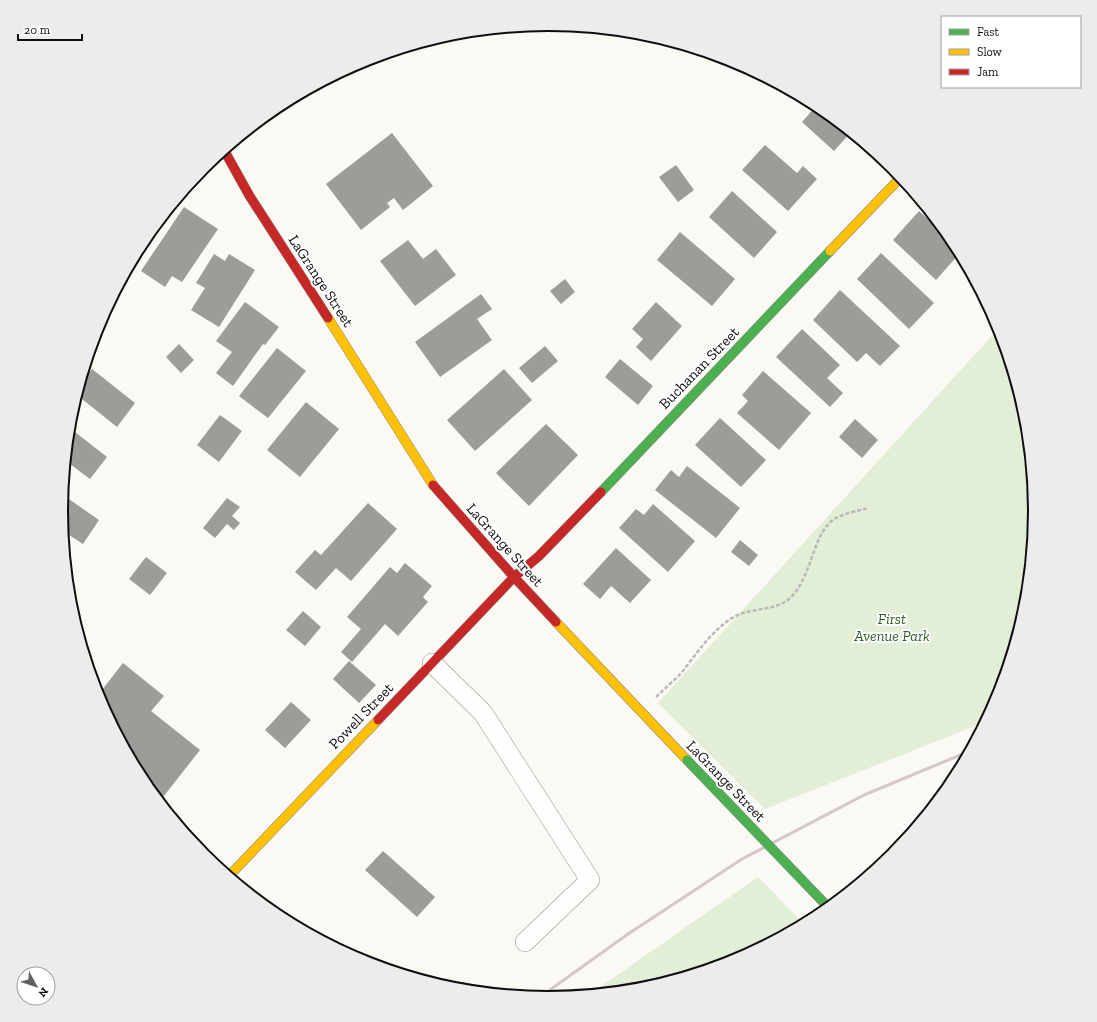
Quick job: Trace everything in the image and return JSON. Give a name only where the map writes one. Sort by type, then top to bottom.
[{"type":"street","name":"LaGrange Street","points":[[227,155],[249,195],[374,388],[436,490],[514,577],[638,709],[825,903]]},
{"type":"street","name":"Buchanan Street","points":[[514,577],[539,556],[897,182]]},
{"type":"street","name":"Powell Street","points":[[232,872],[514,577]]},
{"type":"street","points":[[432,663],[483,713],[590,880],[525,942]]},
{"type":"path","points":[[638,709],[660,692],[686,668],[699,648],[732,617],[771,607],[788,599],[806,575],[823,530],[836,518],[868,508]]},
{"type":"green space","name":"First Avenue Park","points":[[994,333],[1012,387],[1024,448],[1028,511],[1027,542],[1019,605],[1012,635],[992,695],[978,725],[765,809],[658,703]]},
{"type":"green space","points":[[758,877],[800,920],[761,941],[703,966],[642,982],[598,988]]},
{"type":"building","points":[[812,110],[848,136],[834,151],[802,122]]},
{"type":"building","points":[[392,133],[433,186],[403,210],[394,198],[387,203],[390,207],[361,230],[326,184]]},
{"type":"building","points":[[765,145],[797,173],[803,166],[817,179],[788,211],[742,170]]},
{"type":"building","points":[[676,165],[694,190],[678,202],[659,177]]},
{"type":"building","points":[[732,191],[777,232],[754,258],[709,217]]},
{"type":"building","points":[[184,207],[218,229],[182,282],[172,276],[165,287],[141,271]]},
{"type":"building","points":[[919,211],[931,222],[956,258],[936,280],[893,240]]},
{"type":"building","points":[[680,232],[735,279],[712,306],[657,260]]},
{"type":"building","points":[[408,240],[423,259],[436,249],[456,275],[415,306],[380,261]]},
{"type":"building","points":[[881,253],[934,303],[909,329],[857,279]]},
{"type":"building","points":[[214,254],[225,261],[229,254],[255,270],[219,327],[191,310],[205,288],[196,283]]},
{"type":"building","points":[[565,279],[575,292],[561,304],[550,291]]},
{"type":"building","points":[[840,290],[900,346],[880,366],[866,353],[857,362],[813,320]]},
{"type":"building","points":[[481,294],[492,309],[477,319],[492,340],[440,377],[415,342]]},
{"type":"building","points":[[245,302],[279,327],[265,345],[263,344],[233,386],[216,373],[232,352],[216,341]]},
{"type":"building","points":[[656,302],[682,326],[651,361],[636,347],[643,339],[632,329]]},
{"type":"building","points":[[802,329],[840,365],[827,378],[843,393],[830,407],[776,357]]},
{"type":"building","points":[[179,344],[194,360],[181,373],[166,357]]},
{"type":"building","points":[[545,346],[558,361],[532,383],[519,368]]},
{"type":"building","points":[[277,348],[306,371],[268,418],[239,396]]},
{"type":"building","points":[[620,359],[653,386],[638,405],[605,377]]},
{"type":"building","points":[[92,369],[135,403],[117,427],[82,399],[89,372]]},
{"type":"building","points":[[504,369],[532,400],[475,451],[447,420]]},
{"type":"building","points":[[763,371],[811,413],[779,450],[737,413],[748,401],[742,395]]},
{"type":"building","points":[[306,402],[339,429],[300,477],[267,450]]},
{"type":"building","points":[[220,415],[242,431],[219,462],[197,445]]},
{"type":"building","points":[[720,418],[766,460],[741,487],[695,445]]},
{"type":"building","points":[[855,419],[878,440],[862,458],[839,437]]},
{"type":"building","points":[[546,424],[578,455],[529,506],[496,473]]},
{"type":"building","points":[[76,432],[107,457],[90,479],[71,465]]},
{"type":"building","points":[[687,466],[740,508],[716,538],[655,490],[671,470],[679,477]]},
{"type":"building","points":[[227,498],[240,507],[232,516],[240,523],[234,530],[227,524],[215,538],[203,528]]},
{"type":"building","points":[[69,499],[99,520],[83,544],[70,535]]},
{"type":"building","points":[[368,503],[397,529],[351,581],[336,568],[316,590],[295,572],[315,550],[321,555]]},
{"type":"building","points":[[653,504],[695,541],[668,572],[619,528],[636,509],[644,515]]},
{"type":"building","points":[[740,540],[758,555],[749,566],[731,552]]},
{"type":"building","points":[[616,548],[651,580],[630,603],[611,586],[600,599],[583,584]]},
{"type":"building","points":[[146,557],[167,573],[150,595],[129,579]]},
{"type":"building","points":[[405,563],[432,586],[423,597],[428,602],[398,636],[385,624],[352,662],[341,652],[361,629],[347,617],[390,567],[397,573]]},
{"type":"building","points":[[303,611],[321,627],[305,646],[286,630]]},
{"type":"building","points":[[349,661],[376,685],[359,703],[333,679]]},
{"type":"building","points":[[123,663],[164,696],[151,711],[200,750],[163,797],[149,778],[133,751],[118,723],[103,689]]},
{"type":"building","points":[[291,702],[311,720],[285,748],[265,730]]},
{"type":"building","points":[[383,851],[435,897],[417,917],[365,870]]},
{"type":"railway","points":[[548,991],[628,934],[742,859],[864,795],[962,754]]},
{"type":"traffic: fast","points":[[601,492],[830,251]]},
{"type":"traffic: fast","points":[[687,760],[825,903]]},
{"type":"traffic: slow","points":[[830,251],[897,182]]},
{"type":"traffic: slow","points":[[328,318],[433,485]]},
{"type":"traffic: slow","points":[[556,622],[687,760]]},
{"type":"traffic: slow","points":[[232,872],[378,720]]},
{"type":"traffic: jam","points":[[227,155],[249,195],[328,318]]},
{"type":"traffic: jam","points":[[433,485],[556,622]]},
{"type":"traffic: jam","points":[[378,720],[514,577],[539,556],[601,492]]}]
